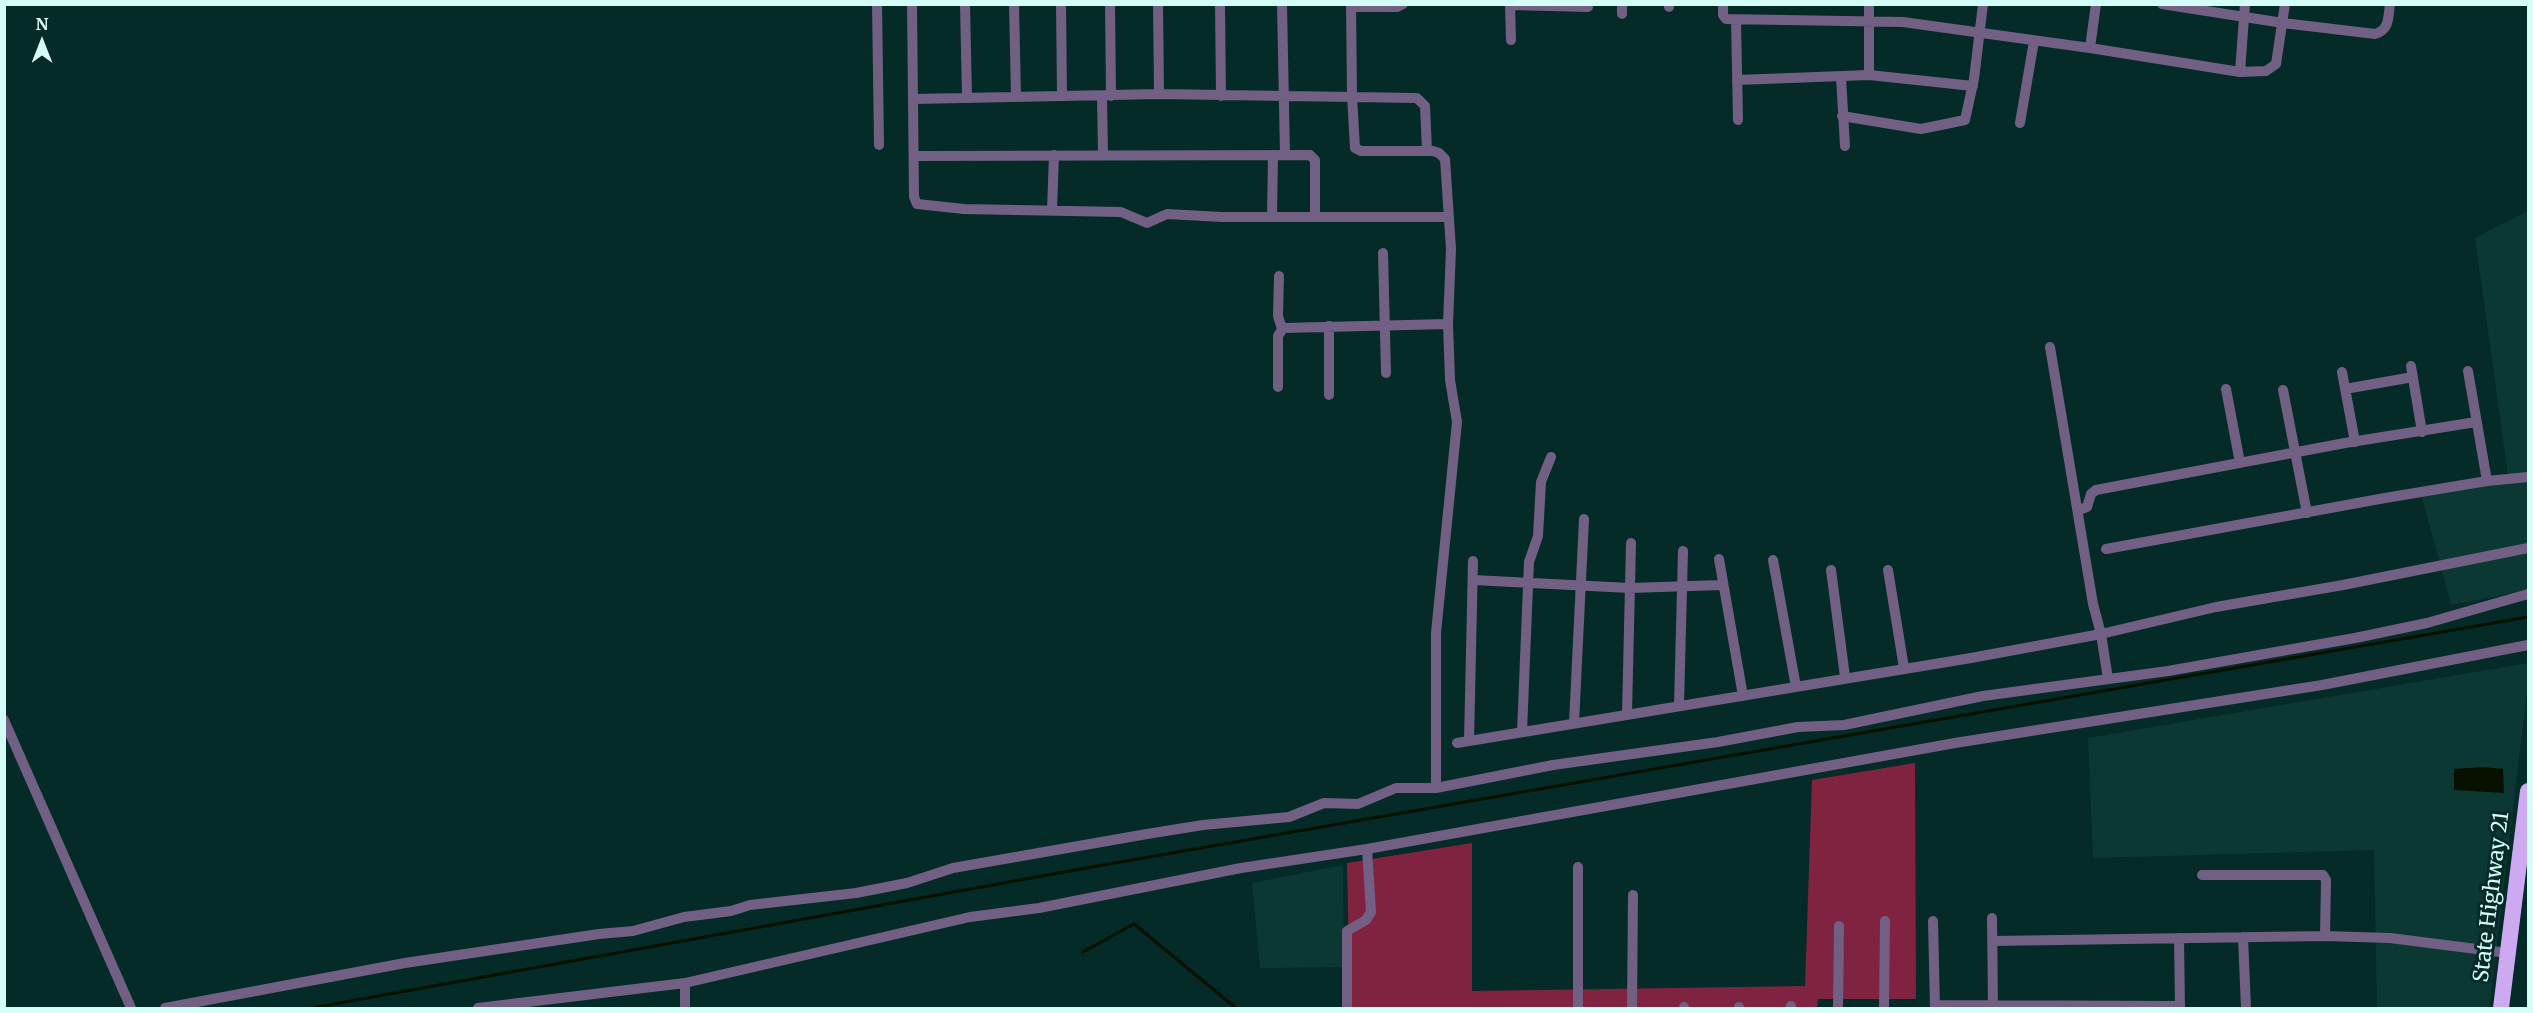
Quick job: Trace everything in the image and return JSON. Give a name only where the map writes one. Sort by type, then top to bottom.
[{"type":"highway","name":"State Highway 21","points":[[2501,1008],[2508,952],[2525,859],[2529,790]]},
{"type":"street","points":[[877,4],[879,145]]},
{"type":"street","points":[[912,4],[914,197],[917,204],[964,209],[1121,212],[1147,223],[1167,214],[1272,217],[1449,217]]},
{"type":"street","points":[[965,4],[967,98]]},
{"type":"street","points":[[1014,4],[1016,97]]},
{"type":"street","points":[[1060,4],[1062,96]]},
{"type":"street","points":[[1103,155],[1110,4]]},
{"type":"street","points":[[1158,4],[1159,94]]},
{"type":"street","points":[[1220,4],[1221,96]]},
{"type":"street","points":[[1282,4],[1285,155]]},
{"type":"street","points":[[1403,4],[1397,7],[1351,6],[1354,144],[1358,150],[1426,151],[1439,153],[1445,159],[1451,260],[1448,324],[1450,389],[1456,422],[1436,633],[1436,788]]},
{"type":"street","points":[[1724,4],[1724,18],[1736,20],[1869,20],[1979,32],[2240,72],[2266,71],[2276,64],[2285,4]]},
{"type":"street","points":[[1869,4],[1869,75]]},
{"type":"street","points":[[1842,116],[1921,129],[1961,122],[1966,117],[1973,86],[1983,4]]},
{"type":"street","points":[[2090,48],[2096,4]]},
{"type":"street","points":[[2162,4],[2283,23],[2375,34],[2384,31],[2387,26],[2390,4]]},
{"type":"street","points":[[2240,72],[2245,4]]},
{"type":"street","points":[[1511,40],[1510,5],[1588,8]]},
{"type":"street","points":[[1736,20],[1738,120]]},
{"type":"street","points":[[2020,123],[2034,41]]},
{"type":"street","points":[[1737,80],[1869,75],[1973,86]]},
{"type":"street","points":[[1841,77],[1845,146]]},
{"type":"street","points":[[914,99],[1159,94],[1352,96],[1420,100],[1425,106],[1426,151]]},
{"type":"street","points":[[1052,210],[1054,155]]},
{"type":"street","points":[[1272,217],[1273,155]]},
{"type":"street","points":[[914,156],[1310,155],[1315,158],[1315,217]]},
{"type":"street","points":[[1383,253],[1386,373]]},
{"type":"street","points":[[1279,276],[1278,316],[1282,329]]},
{"type":"street","points":[[1278,387],[1278,336],[1286,327],[1448,324]]},
{"type":"street","points":[[1329,326],[1329,395]]},
{"type":"street","points":[[2050,347],[2082,509],[2091,597],[2101,634],[2108,679]]},
{"type":"street","points":[[2345,389],[2412,371],[2422,432]]},
{"type":"street","points":[[2468,371],[2487,481]]},
{"type":"street","points":[[2342,372],[2355,442]]},
{"type":"street","points":[[2226,389],[2240,463]]},
{"type":"street","points":[[2283,390],[2307,513]]},
{"type":"street","points":[[2082,509],[2096,490],[2296,452],[2476,422]]},
{"type":"street","points":[[1522,732],[1529,562],[1538,536],[1541,482],[1551,457]]},
{"type":"street","points":[[2106,549],[2487,481],[2529,477]]},
{"type":"street","points":[[1574,723],[1584,519]]},
{"type":"street","points":[[1627,714],[1631,543]]},
{"type":"street","points":[[1457,743],[2101,634],[2216,607],[2343,585],[2529,548]]},
{"type":"street","points":[[1679,705],[1683,551]]},
{"type":"street","points":[[1719,559],[1743,696]]},
{"type":"street","points":[[1773,560],[1796,687]]},
{"type":"street","points":[[1469,741],[1473,561]]},
{"type":"street","points":[[1831,570],[1845,677]]},
{"type":"street","points":[[1888,570],[1904,668]]},
{"type":"street","points":[[1473,580],[1630,588],[1722,585]]},
{"type":"street","points":[[165,1008],[405,963],[633,931],[674,919],[731,912],[750,905],[856,892],[907,883],[953,868],[1148,834],[1203,825],[1289,817],[1324,803],[1358,804],[1396,788],[1436,788],[1553,765],[1718,742],[1798,727],[1844,725],[1983,696],[2168,671],[2427,623],[2529,594]]},
{"type":"street","points":[[478,1008],[685,983],[970,917],[1039,908],[1241,868],[1366,849],[1955,743],[2322,685],[2529,645]]},
{"type":"street","points":[[4,720],[131,1008]]},
{"type":"street","points":[[1347,1008],[1347,931],[1369,918],[1371,912],[1366,849]]},
{"type":"street","points":[[1578,867],[1578,1008]]},
{"type":"street","points":[[2202,875],[2322,875],[2326,880],[2325,936]]},
{"type":"street","points":[[1632,1008],[1633,895]]},
{"type":"street","points":[[1992,918],[1993,1006]]},
{"type":"street","points":[[1884,1008],[1885,921]]},
{"type":"street","points":[[1933,921],[1935,1007],[2180,1007],[2179,938]]},
{"type":"street","points":[[1838,1008],[1839,926]]},
{"type":"street","points":[[1993,941],[2325,936],[2390,938],[2508,952]]},
{"type":"street","points":[[2243,937],[2246,1008]]},
{"type":"street","points":[[685,983],[685,1008]]},
{"type":"shaded area","points":[[2528,211],[2528,590],[2451,605],[2422,497],[2509,482],[2475,238]]},
{"type":"shaded area","points":[[2528,663],[2528,684],[2489,1008],[2377,1008],[2374,850],[2093,858],[2088,738]]},
{"type":"shaded area","points":[[1915,763],[1916,999],[1818,999],[1817,1008],[1350,1008],[1347,863],[1472,843],[1472,991],[1805,986],[1812,780]]},
{"type":"shaded area","points":[[2483,767],[2503,769],[2504,793],[2454,790],[2454,769]]},
{"type":"shaded area","points":[[1343,865],[1344,967],[1260,968],[1252,883]]},
{"type":"waterway","points":[[312,1008],[1103,865],[2528,617]]},
{"type":"waterway","points":[[1083,952],[1134,924],[1236,1008]]}]
